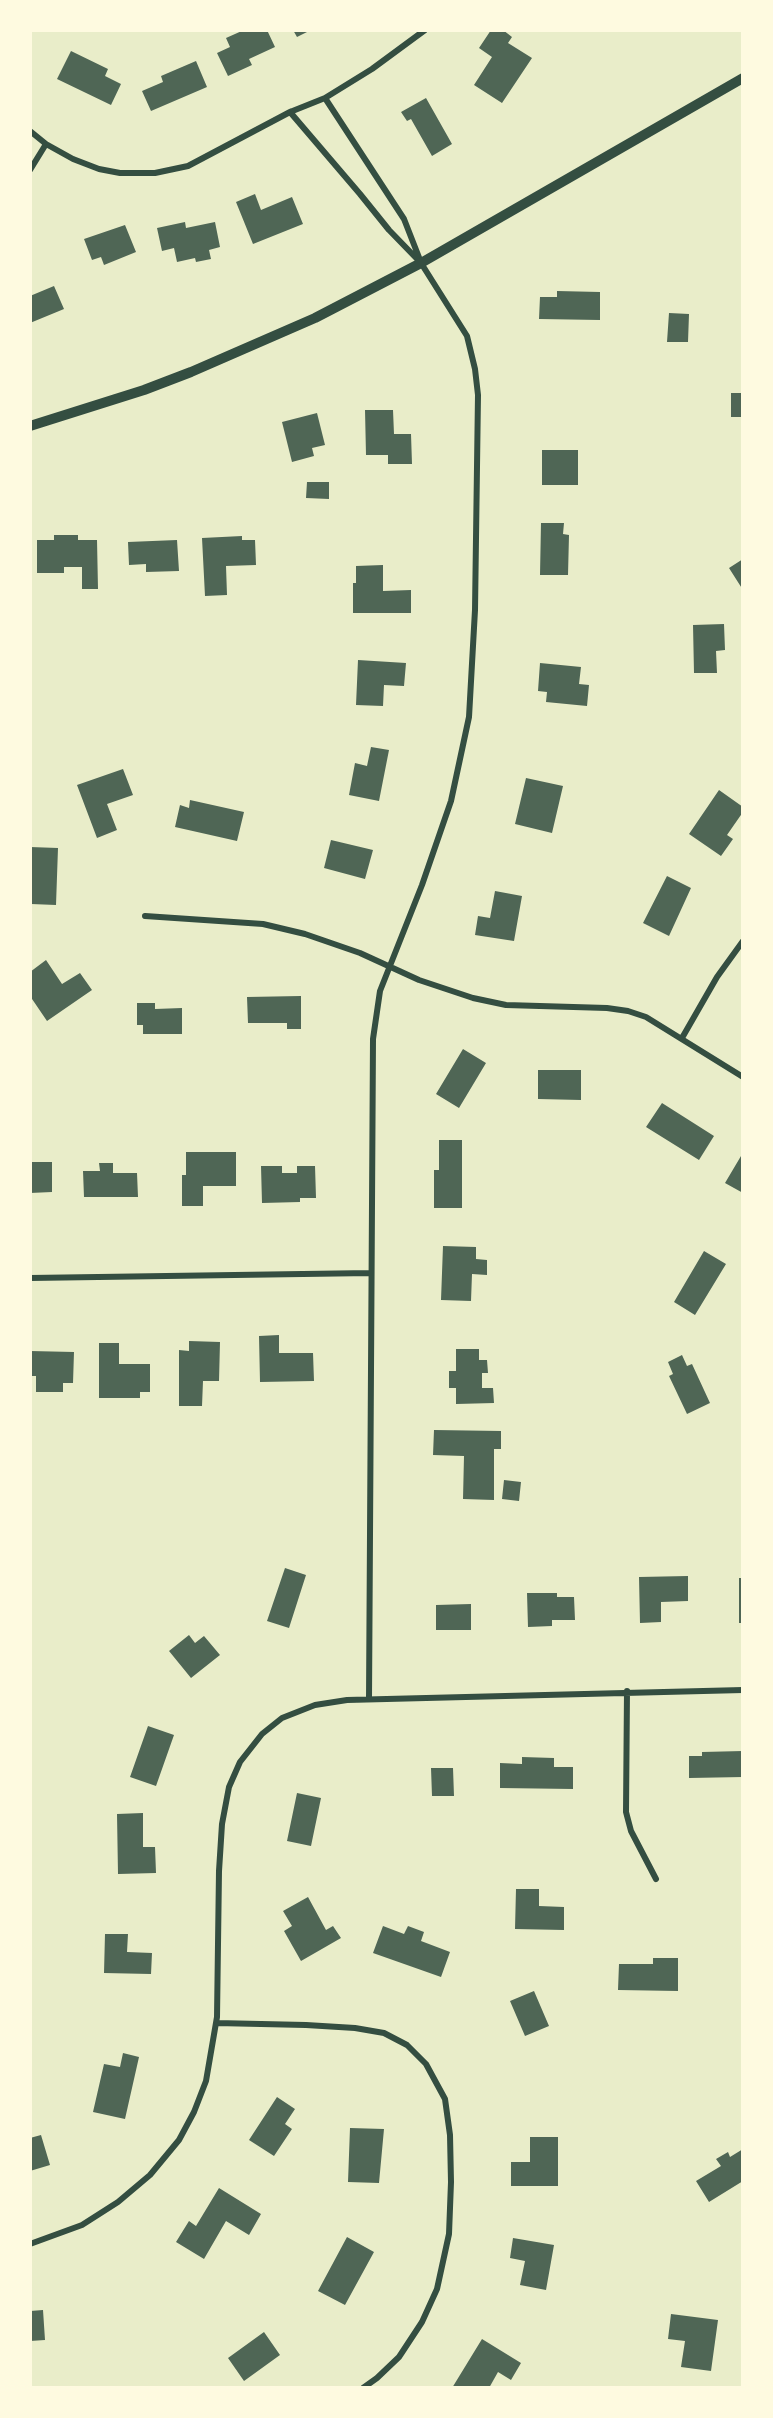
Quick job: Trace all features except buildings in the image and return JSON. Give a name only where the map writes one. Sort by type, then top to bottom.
[{"type":"main road","points":[[30,426],[144,390],[212,364],[315,318],[421,263],[743,78]]},
{"type":"street","points":[[30,131],[46,144],[73,159],[99,169],[120,173],[155,173],[188,166],[290,112],[325,98],[372,69],[425,30]]},
{"type":"street","points":[[325,98],[404,219],[421,263],[466,336],[475,369],[478,395],[473,668],[469,717],[451,801],[422,885],[380,991],[372,1039],[369,1699]]},
{"type":"street","points":[[290,112],[388,230],[421,263]]},
{"type":"street","points":[[30,170],[46,144]]},
{"type":"street","points":[[145,916],[263,924],[305,934],[390,965],[419,980],[473,998],[507,1005],[607,1008],[628,1011],[646,1017],[743,1077]]},
{"type":"street","points":[[682,1038],[717,977],[743,941]]},
{"type":"street","points":[[30,1278],[371,1273]]},
{"type":"street","points":[[30,2244],[82,2225],[118,2202],[150,2175],[179,2140],[206,2081],[216,2023],[222,1824],[229,1787],[240,1762],[262,1734],[282,1718],[315,1705],[369,1699],[743,1690]]},
{"type":"street","points":[[627,1691],[626,1812],[630,1831],[656,1878]]},
{"type":"street","points":[[216,2023],[306,2025],[355,2028],[384,2033],[407,2045],[426,2064],[445,2098],[450,2135],[449,2234],[437,2289],[422,2322],[399,2356],[377,2378],[363,2388]]}]
